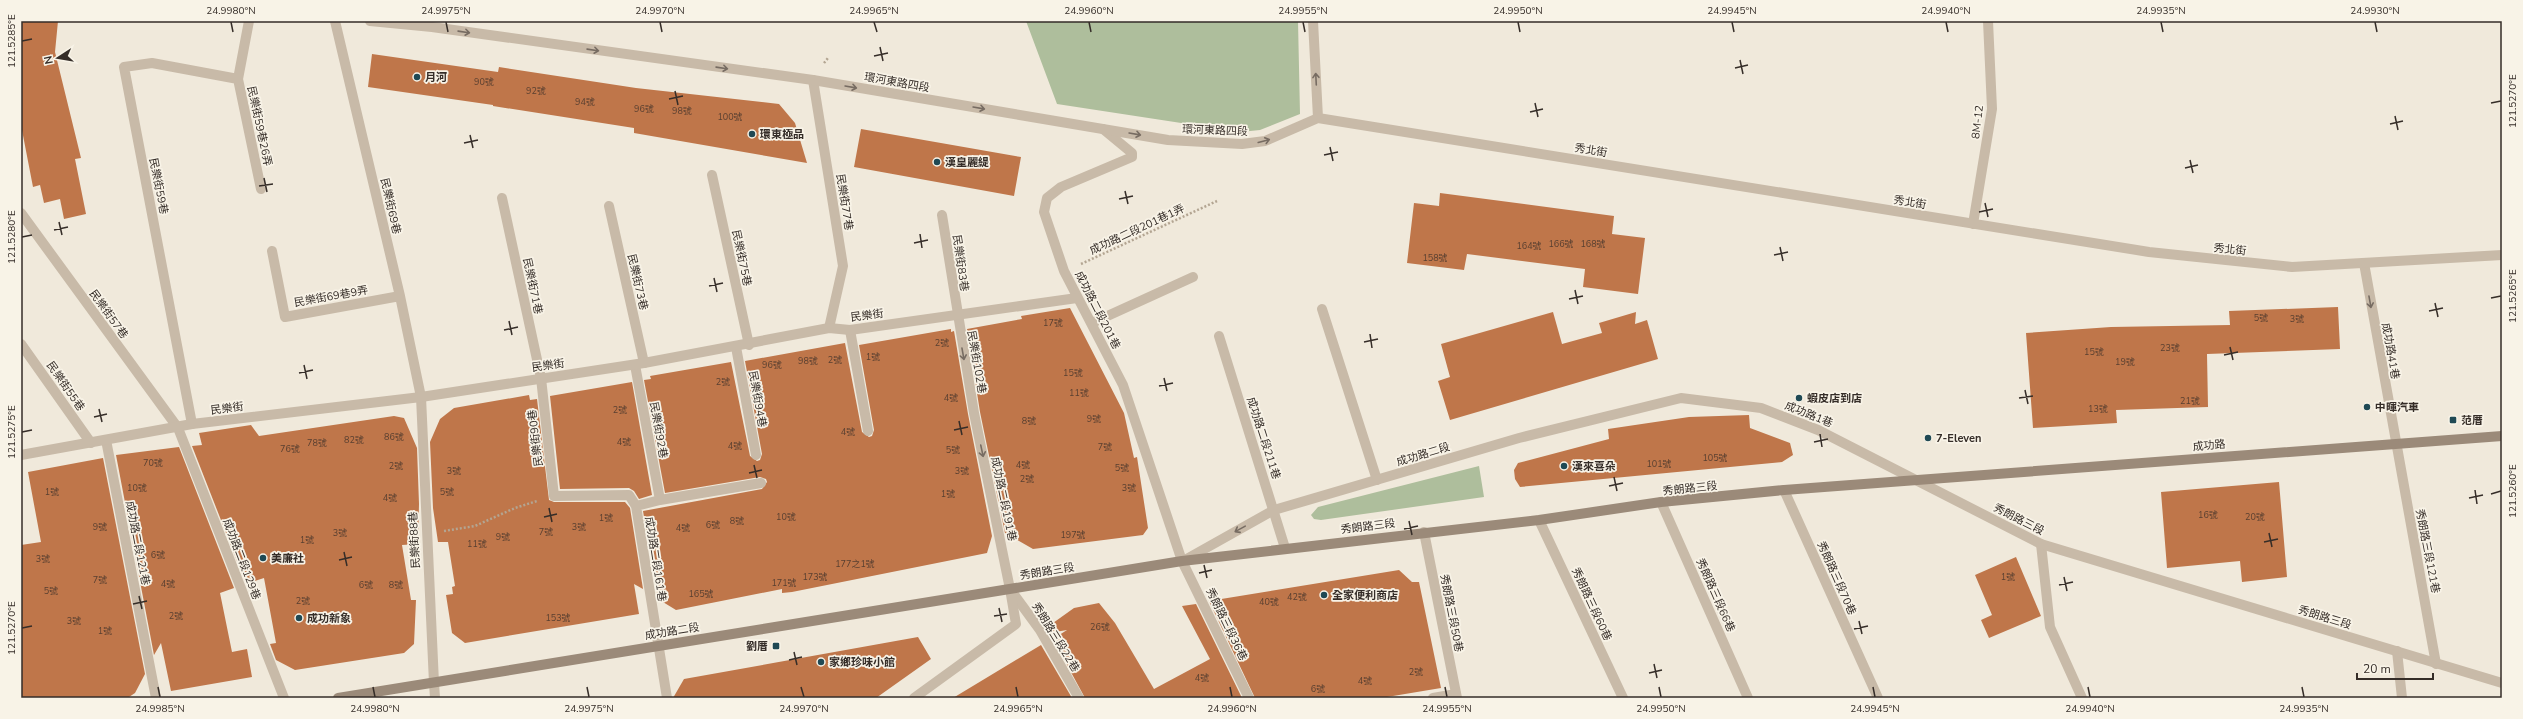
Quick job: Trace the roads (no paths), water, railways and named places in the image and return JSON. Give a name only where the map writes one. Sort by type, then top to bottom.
[{"type":"street","name":"民樂街59巷26弄","points":[[249,21],[238,80],[261,189]]},
{"type":"street","name":"民樂街69巷","points":[[335,21],[400,296],[421,397]]},
{"type":"street","name":"環河東路四段","points":[[370,21],[432,27],[813,80],[1168,140],[1242,144],[1265,142],[1318,118]]},
{"type":"street","points":[[1313,21],[1318,118]]},
{"type":"street","name":"8M-12","points":[[1973,224],[1992,109],[1988,21]]},
{"type":"street","name":"民樂街59巷","points":[[192,424],[124,67],[152,63],[238,80]]},
{"type":"street","name":"民樂街77巷","points":[[813,80],[843,266],[829,328]]},
{"type":"street","name":"秀北街","points":[[1318,118],[2149,252],[2292,267],[2502,255]]},
{"type":"street","name":"成功路二段201巷","points":[[1102,129],[1132,153],[1130,159],[1061,187],[1047,198],[1044,212],[1064,271],[1123,385],[1182,562]]},
{"type":"street","name":"民樂街75巷","points":[[712,175],[749,345]]},
{"type":"street","name":"民樂街71巷","points":[[502,198],[541,378]]},
{"type":"street","name":"民樂街73巷","points":[[609,206],[639,364]]},
{"type":"street","name":"民樂街57巷","points":[[21,213],[178,428]]},
{"type":"street","name":"民樂街83巷","points":[[942,215],[957,316]]},
{"type":"street","name":"民樂街69巷9弄","points":[[272,251],[285,316],[400,296]]},
{"type":"street","name":"成功路41巷","points":[[2364,263],[2395,442]]},
{"type":"street","points":[[1092,323],[1193,277]]},
{"type":"street","name":"民樂街","points":[[21,455],[178,428],[192,424],[421,397],[639,364],[749,345],[829,328],[850,330],[1077,298]]},
{"type":"street","points":[[1322,309],[1377,480]]},
{"type":"street","name":"民樂街102巷","points":[[957,316],[974,413]]},
{"type":"street","points":[[850,330],[868,431]]},
{"type":"street","name":"成功路二段211巷","points":[[1219,336],[1285,548]]},
{"type":"street","name":"民樂街55巷","points":[[21,344],[91,443]]},
{"type":"street","name":"民樂街94巷","points":[[736,347],[756,455]]},
{"type":"street","name":"民樂街92巷","points":[[639,364],[660,500]]},
{"type":"street","name":"民樂街90巷","points":[[541,378],[554,496],[629,495],[636,506]]},
{"type":"street","name":"民樂街88巷","points":[[421,397],[426,535],[435,698]]},
{"type":"street","name":"成功路二段","points":[[1182,562],[1274,510],[1519,438],[1682,398]]},
{"type":"street","name":"成功路1巷","points":[[1682,398],[1761,408],[1818,430],[1918,480]]},
{"type":"street","name":"成功路二段191巷","points":[[974,413],[1010,589]]},
{"type":"street","name":"成功路二段129巷","points":[[178,428],[284,698]]},
{"type":"street","name":"成功路","points":[[1918,480],[2395,442],[2502,436]]},
{"type":"street","name":"成功路二段121巷","points":[[106,440],[156,698]]},
{"type":"street","name":"秀朗路三段121巷","points":[[2395,442],[2436,664]]},
{"type":"street","name":"秀朗路三段","points":[[919,696],[1016,624],[1010,589],[1182,562],[1285,548],[1539,520],[1661,502],[1784,490],[1918,480],[2042,544],[2502,683]]},
{"type":"street","name":"成功路二段161巷","points":[[667,698],[636,506],[660,500],[761,483]]},
{"type":"street","name":"秀朗路三段70巷","points":[[1784,490],[1878,698]]},
{"type":"street","name":"秀朗路三段66巷","points":[[1661,502],[1748,698]]},
{"type":"street","name":"秀朗路三段60巷","points":[[1539,520],[1623,698]]},
{"type":"street","name":"秀朗路三段50巷","points":[[1424,532],[1456,696]]},
{"type":"street","points":[[2042,544],[2050,627],[2082,698]]},
{"type":"street","name":"秀朗路三段36巷","points":[[1182,562],[1249,698]]},
{"type":"street","name":"成功路二段","points":[[338,698],[1010,589]]},
{"type":"street","name":"秀朗路三段22巷","points":[[1010,589],[1040,630],[1079,698]]},
{"type":"street","points":[[2397,651],[2402,698]]},
{"type":"street","points":[[1433,698],[1456,696]]},
{"type":"place","name":"月河","points":[[417,77]]},
{"type":"place","name":"環東極品","points":[[752,134]]},
{"type":"place","name":"漢皇麗緹","points":[[937,162]]},
{"type":"place","name":"蝦皮店到店","points":[[1799,398]]},
{"type":"place","name":"中暉汽車","points":[[2367,407]]},
{"type":"place","name":"范厝","points":[[2453,420]]},
{"type":"place","name":"7-Eleven","points":[[1928,438]]},
{"type":"place","name":"漢來喜朵","points":[[1564,466]]},
{"type":"place","name":"美廉社","points":[[263,558]]},
{"type":"place","name":"全家便利商店","points":[[1324,595]]},
{"type":"place","name":"成功新象","points":[[299,618]]},
{"type":"place","name":"劉厝","points":[[776,646]]},
{"type":"place","name":"家鄉珍味小館","points":[[821,662]]}]
